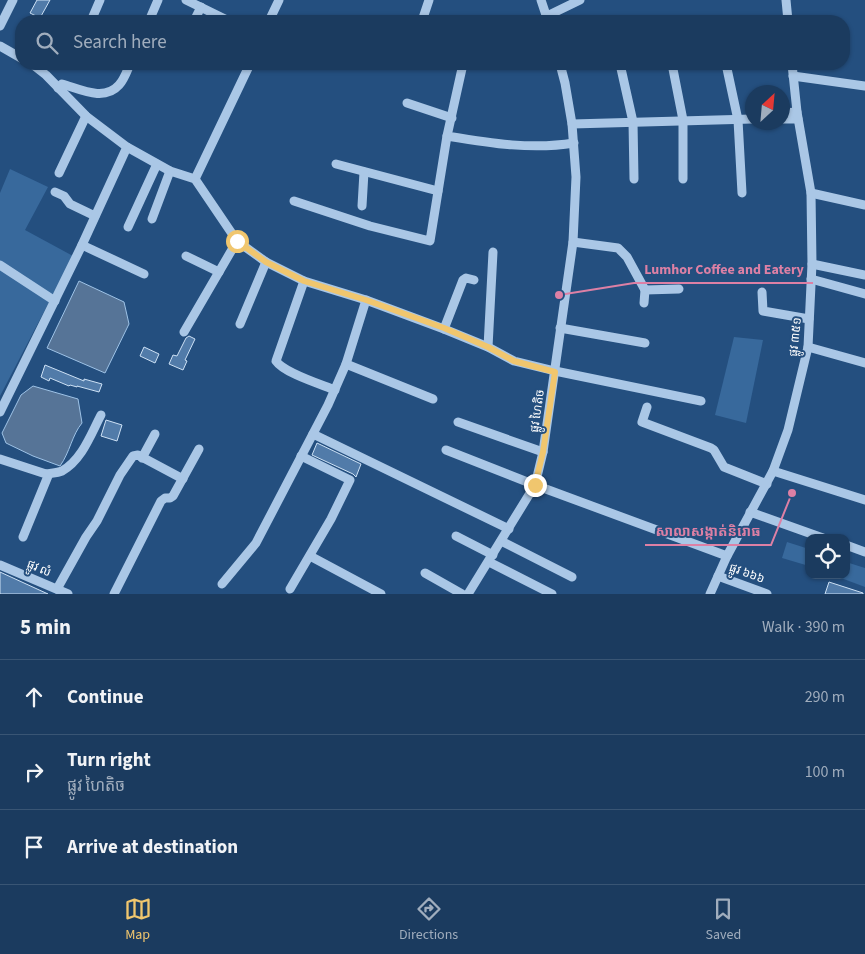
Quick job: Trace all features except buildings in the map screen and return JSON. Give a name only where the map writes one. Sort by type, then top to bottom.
[{"type":"street","points":[[0,26],[13,0]]},
{"type":"street","points":[[94,15],[100,0]]},
{"type":"street","points":[[152,15],[158,0]]},
{"type":"street","points":[[186,0],[217,15]]},
{"type":"street","points":[[272,15],[279,0]]},
{"type":"street","points":[[424,15],[429,0]]},
{"type":"street","points":[[541,0],[546,15]]},
{"type":"street","points":[[554,15],[580,0]]},
{"type":"street","points":[[786,0],[787,15]]},
{"type":"street","points":[[197,15],[201,7]]},
{"type":"street","points":[[0,46],[15,55]]},
{"type":"street","points":[[40,70],[86,116],[127,147],[170,171],[195,179],[237,241],[266,262],[304,281],[366,300],[444,328],[488,347],[514,361],[555,372],[701,401]]},
{"type":"street","points":[[58,88],[62,84],[97,94],[110,92],[120,84],[127,70]]},
{"type":"street","points":[[195,179],[247,70]]},
{"type":"street","points":[[294,201],[370,226],[430,241],[447,136],[463,70]]},
{"type":"street","name":"ផ្លូវ ហៃតិច","points":[[468,594],[535,485],[543,452],[573,242],[576,177],[574,143],[562,70]]},
{"type":"street","points":[[621,70],[633,122],[634,179]]},
{"type":"street","points":[[673,70],[683,120],[684,180]]},
{"type":"street","points":[[727,70],[738,120],[742,194]]},
{"type":"street","name":"ផ្លូវ ៣៥១","points":[[710,594],[727,556],[773,471],[788,430],[808,347],[812,264],[811,193],[797,115],[792,70]]},
{"type":"street","points":[[793,76],[865,86]]},
{"type":"street","points":[[854,85],[865,94]]},
{"type":"street","points":[[407,103],[452,118]]},
{"type":"street","points":[[790,114],[797,115]]},
{"type":"street","points":[[790,117],[797,115]]},
{"type":"street","points":[[59,173],[86,116]]},
{"type":"street","points":[[572,124],[745,120]]},
{"type":"street","points":[[447,136],[506,146],[533,147],[574,143]]},
{"type":"street","points":[[0,412],[82,245],[127,147]]},
{"type":"street","points":[[128,226],[157,164]]},
{"type":"street","points":[[336,164],[438,191]]},
{"type":"street","points":[[152,219],[170,171]]},
{"type":"street","points":[[362,206],[364,172]]},
{"type":"street","points":[[55,192],[64,196],[70,204],[95,216]]},
{"type":"street","points":[[811,193],[865,205]]},
{"type":"street","points":[[184,332],[237,241]]},
{"type":"street","points":[[573,242],[618,248],[627,257],[645,290],[644,303]]},
{"type":"street","points":[[82,245],[144,274]]},
{"type":"street","points":[[488,347],[493,252]]},
{"type":"street","points":[[186,256],[219,272]]},
{"type":"street","points":[[240,324],[266,262]]},
{"type":"street","points":[[812,264],[865,275]]},
{"type":"street","points":[[0,265],[55,301]]},
{"type":"street","points":[[444,328],[463,280],[466,278],[474,280]]},
{"type":"street","points":[[811,279],[865,294]]},
{"type":"street","points":[[304,281],[276,361],[278,365],[289,371],[334,390]]},
{"type":"street","points":[[645,290],[679,289]]},
{"type":"street","points":[[762,292],[763,311],[809,319]]},
{"type":"street","points":[[222,584],[256,543],[313,434],[346,364],[366,300]]},
{"type":"street","points":[[560,328],[645,343]]},
{"type":"street","points":[[808,347],[865,363]]},
{"type":"street","points":[[346,364],[433,398]]},
{"type":"street","points":[[647,406],[642,422],[714,450],[724,467],[766,484]]},
{"type":"street","points":[[0,459],[46,474],[60,472],[69,466],[79,455],[101,415]]},
{"type":"street","points":[[458,422],[543,452]]},
{"type":"street","points":[[142,458],[155,434]]},
{"type":"street","points":[[313,434],[509,529]]},
{"type":"street","points":[[114,594],[161,501],[173,496],[199,449]]},
{"type":"street","points":[[446,450],[727,556]]},
{"type":"street","points":[[57,589],[97,521],[120,475],[133,456],[142,458],[183,479]]},
{"type":"street","points":[[290,589],[331,519],[350,480],[301,456]]},
{"type":"street","points":[[773,471],[865,500]]},
{"type":"street","points":[[23,537],[46,482],[48,476],[46,474]]},
{"type":"street","points":[[750,512],[813,534]]},
{"type":"street","points":[[456,536],[552,594]]},
{"type":"street","points":[[501,541],[572,576]]},
{"type":"street","points":[[850,547],[865,552]]},
{"type":"street","points":[[310,556],[381,594]]},
{"type":"street","name":"ផ្លូវ លំ","points":[[0,565],[68,594]]},
{"type":"street","points":[[425,573],[462,594]]},
{"type":"street","name":"ផ្លូវ ៦៦៦","points":[[718,576],[767,594]]},
{"type":"shaded area","points":[[10,169],[48,187],[25,230],[73,256],[0,396],[0,193]]},
{"type":"shaded area","points":[[79,281],[124,302],[129,324],[105,373],[47,348]]},
{"type":"shaded area","points":[[734,337],[763,340],[746,423],[715,415]]},
{"type":"shaded area","points":[[33,386],[78,399],[82,423],[60,466],[6,443],[2,433],[21,395]]},
{"type":"shaded area","points":[[787,542],[805,548],[805,565],[782,558]]},
{"type":"shaded area","points":[[850,563],[865,568],[865,587],[844,579],[850,579]]},
{"type":"place","name":"Lumhor Coffee and Eatery","points":[[559,295]]},
{"type":"place","name":"សាលាសង្កាត់និរោធ","points":[[792,493]]},
{"type":"route","points":[[237,241],[259,258],[304,281],[366,300],[444,328],[488,347],[514,361],[555,372],[543,452],[535,485]]}]
